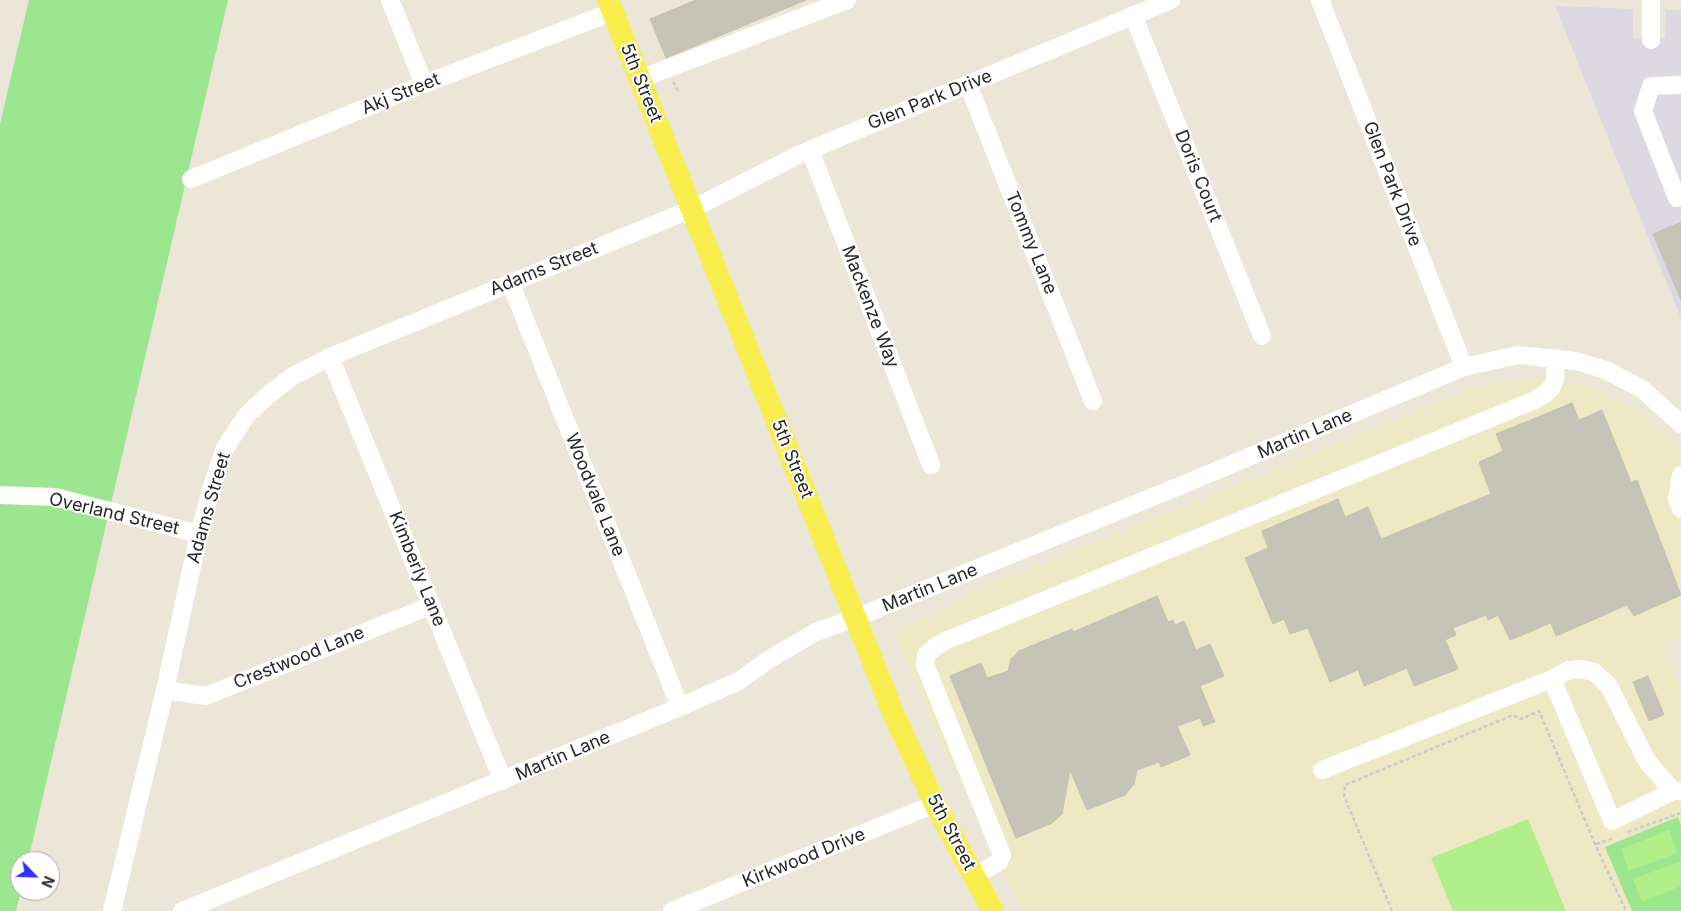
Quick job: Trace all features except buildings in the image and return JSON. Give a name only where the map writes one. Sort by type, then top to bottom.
[{"type":"main road","name":"5th Street","points":[[610,6],[895,717],[935,804],[993,911]]},
{"type":"street","points":[[390,0],[424,84]]},
{"type":"street","points":[[640,79],[847,0]]},
{"type":"street","name":"Glen Park Drive","points":[[692,208],[810,150],[1171,0]]},
{"type":"street","name":"Glen Park Drive","points":[[1320,0],[1464,367]]},
{"type":"street","points":[[1651,0],[1651,40]]},
{"type":"street","name":"Akj Street","points":[[191,179],[610,6]]},
{"type":"street","name":"Doris Court","points":[[1133,16],[1262,336]]},
{"type":"street","name":"Tommy Lane","points":[[968,84],[1094,401]]},
{"type":"street","points":[[1681,85],[1651,86],[1643,111],[1677,198],[1681,197]]},
{"type":"street","name":"Mackenze Way","points":[[810,150],[931,465]]},
{"type":"street","name":"Adams Street","points":[[112,911],[199,534],[225,448],[246,416],[268,395],[293,376],[330,357],[692,208]]},
{"type":"street","name":"Woodvale Lane","points":[[510,282],[680,707]]},
{"type":"street","name":"Martin Lane","points":[[182,911],[504,781],[680,707],[739,681],[768,660],[816,632],[855,618],[1192,481],[1464,367],[1518,355],[1576,360],[1606,370],[1642,389],[1681,424]]},
{"type":"street","name":"Kimberly Lane","points":[[330,357],[504,781]]},
{"type":"street","points":[[974,876],[999,862],[1002,855],[925,665],[926,655],[945,641],[1535,400],[1551,388],[1555,380],[1556,358]]},
{"type":"street","points":[[1681,476],[1677,499],[1681,509]]},
{"type":"street","name":"Overland Street","points":[[0,495],[54,497],[199,534]]},
{"type":"street","name":"Crestwood Lane","points":[[164,690],[206,696],[432,605]]},
{"type":"street","points":[[1322,770],[1552,679],[1569,670],[1582,669],[1594,672],[1609,686],[1647,761],[1677,791],[1612,821],[1552,679]]},
{"type":"street","name":"Kirkwood Drive","points":[[672,911],[935,804]]},
{"type":"path","points":[[1392,911],[1344,796],[1345,785],[1513,715],[1521,719],[1540,710],[1595,844],[1626,911]]},
{"type":"path","points":[[1595,844],[1681,813]]},
{"type":"shaded area","points":[[1555,6],[1633,9],[1633,38],[1665,38],[1666,10],[1681,10],[1681,318]]},
{"type":"shaded area","points":[[1534,378],[1590,386],[1641,412],[1681,451],[1681,636],[1663,643],[1681,687],[1681,911],[1023,911],[944,749],[896,635],[905,627],[955,605],[974,591],[1480,386]]},
{"type":"green space","points":[[29,0],[228,0],[30,851],[10,851],[10,901],[18,901],[16,911],[0,911],[0,124]]},
{"type":"green space","points":[[1678,817],[1681,825],[1681,911],[1632,911],[1605,847]]},
{"type":"green space","points":[[1528,819],[1566,911],[1453,911],[1431,858]]},
{"type":"green space","points":[[1669,830],[1677,853],[1629,871],[1621,849]]},
{"type":"green space","points":[[1681,861],[1681,886],[1642,902],[1633,879]]}]
